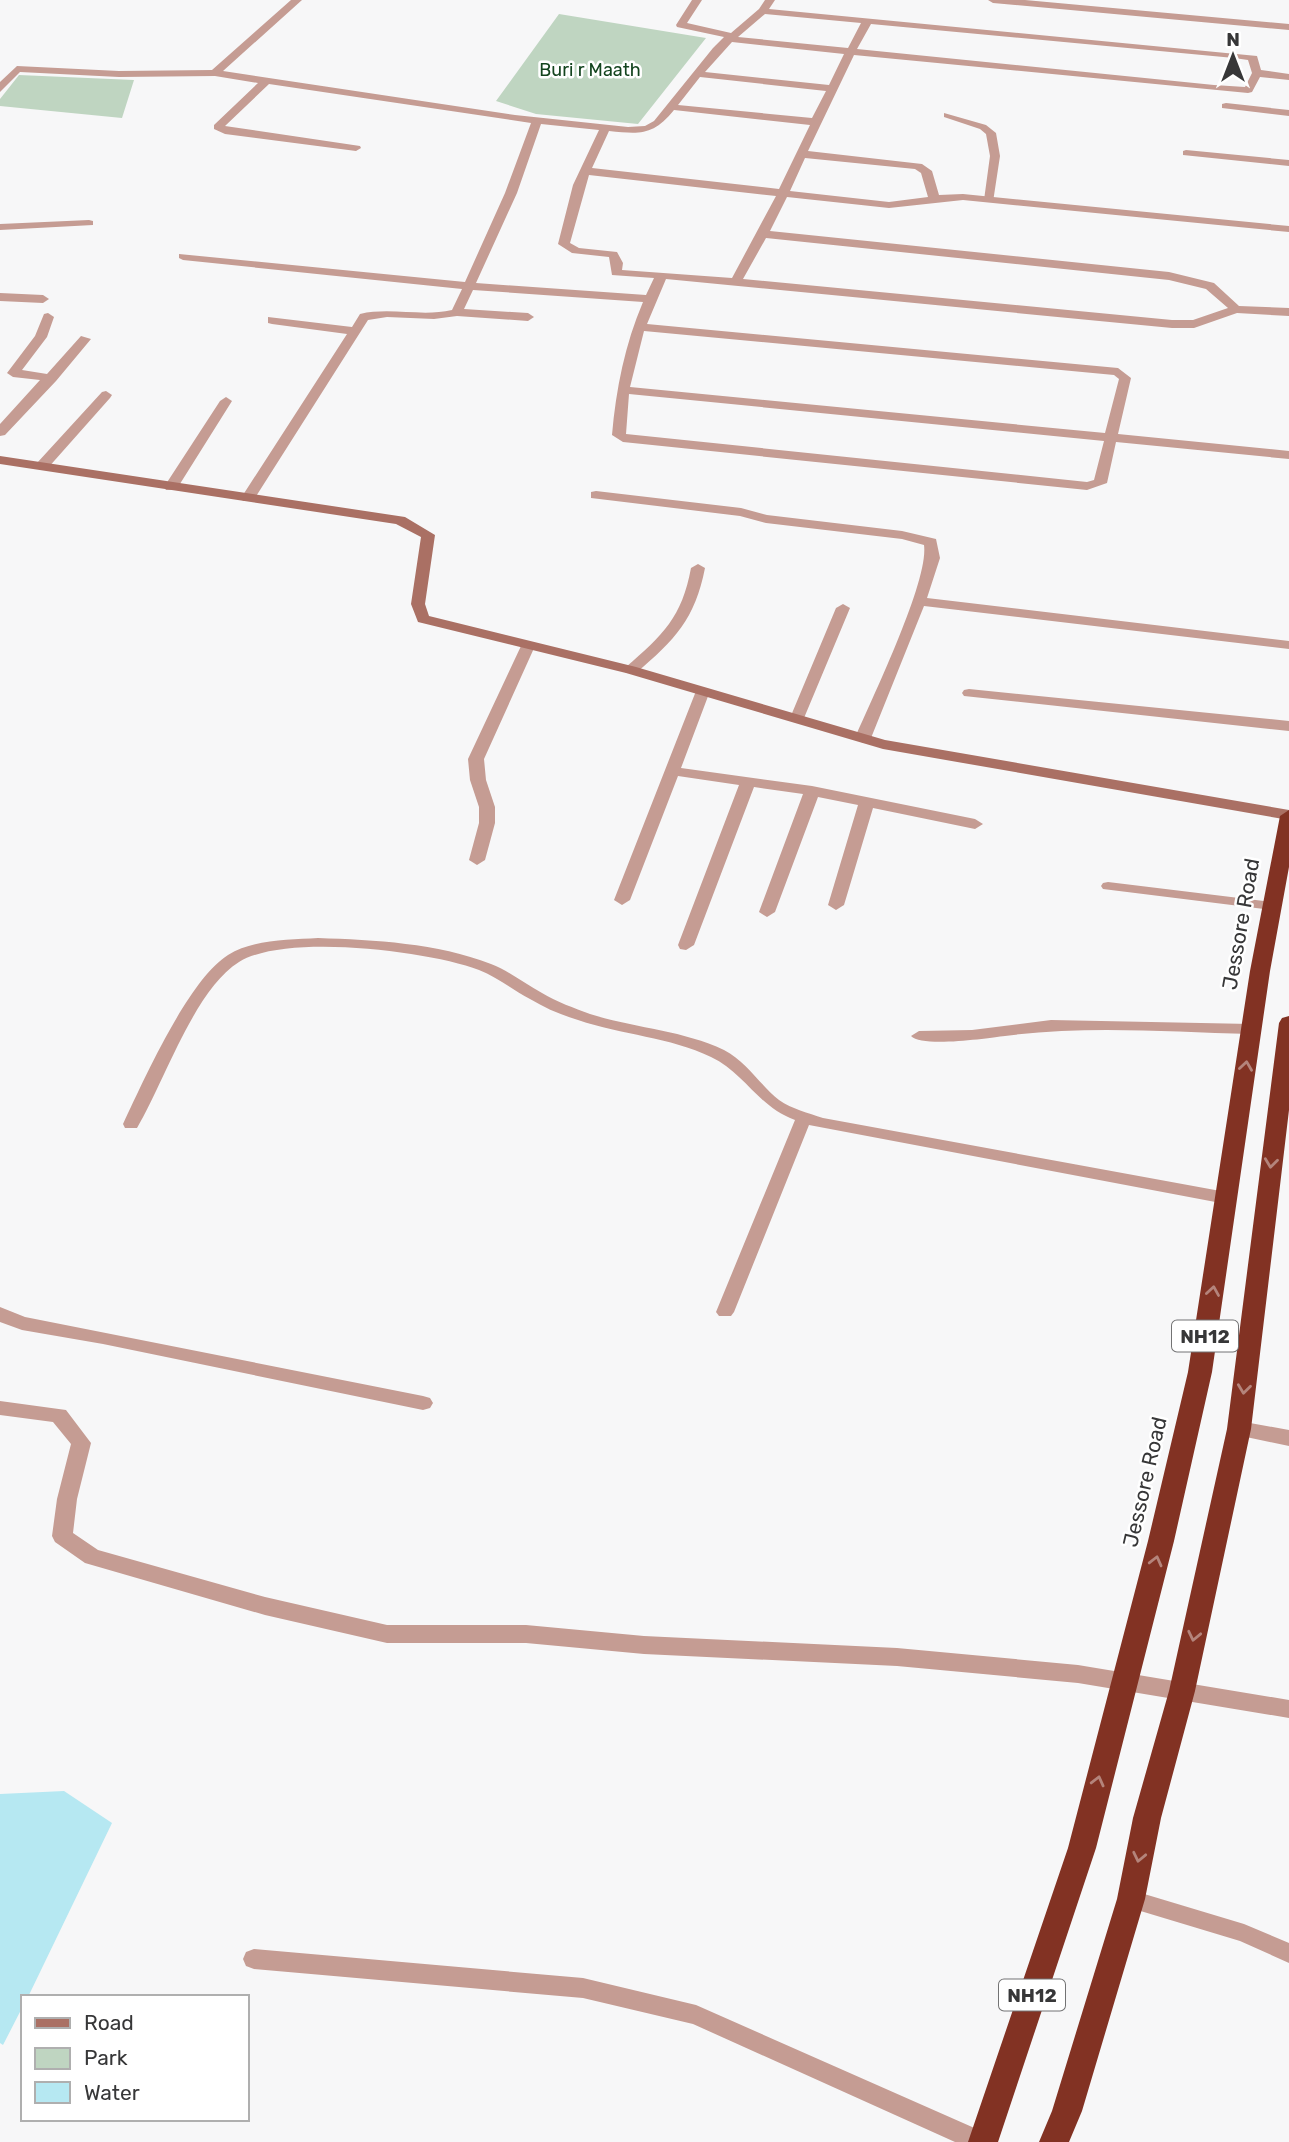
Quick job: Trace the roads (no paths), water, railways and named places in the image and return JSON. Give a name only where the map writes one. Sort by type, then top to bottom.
[{"type":"highway","name":"Jessore Road","points":[[981,2142],[1082,1848],[1161,1541],[1200,1372],[1251,1029],[1289,816]]},
{"type":"highway","name":"NH12","points":[[1054,2142],[1067,2111],[1131,1899],[1147,1818],[1182,1691],[1239,1429],[1289,1023]]},
{"type":"street","points":[[215,73],[297,0]]},
{"type":"street","points":[[697,0],[681,25],[730,38],[1248,90],[1257,73],[1253,58],[1234,55],[763,10]]},
{"type":"street","points":[[0,67],[119,74],[215,73],[537,120],[605,128],[647,129],[658,123],[730,38],[763,10],[770,0]]},
{"type":"street","points":[[993,0],[1102,5],[1289,27]]},
{"type":"street","points":[[736,281],[765,234],[803,154],[830,88],[867,22]]},
{"type":"street","points":[[0,89],[17,69]]},
{"type":"street","points":[[1257,73],[1289,77]]},
{"type":"street","points":[[698,74],[830,88]]},
{"type":"street","points":[[266,81],[218,127],[225,131],[356,148]]},
{"type":"street","points":[[1226,106],[1289,113]]},
{"type":"street","points":[[671,107],[816,122]]},
{"type":"street","points":[[457,312],[511,193],[537,120]]},
{"type":"street","points":[[605,128],[579,185],[564,244],[576,251],[613,254],[617,263],[616,272],[736,281],[1172,324],[1194,324],[1236,309],[1289,312]]},
{"type":"street","points":[[803,154],[918,166],[926,171],[934,199]]},
{"type":"street","points":[[585,171],[889,205],[922,204],[948,197],[1289,229]]},
{"type":"street","points":[[0,227],[89,223]]},
{"type":"street","points":[[765,234],[1169,276],[1210,286],[1236,309]]},
{"type":"street","points":[[183,256],[470,286],[649,299]]},
{"type":"street","points":[[640,327],[1118,372],[1125,378],[1100,483],[1092,486],[755,454],[622,438],[618,435],[624,390],[640,327],[649,299],[662,275]]},
{"type":"street","points":[[0,297],[43,299]]},
{"type":"street","points":[[248,498],[364,317],[433,317],[457,312],[528,317]]},
{"type":"street","points":[[48,317],[41,337],[13,373],[52,377]]},
{"type":"street","points":[[272,320],[355,331]]},
{"type":"street","points":[[0,432],[85,339]]},
{"type":"street","points":[[624,390],[1289,455]]},
{"type":"street","points":[[42,466],[106,396]]},
{"type":"street","points":[[170,487],[226,401]]},
{"type":"street","points":[[0,460],[400,520],[428,535],[418,604],[423,619],[631,670],[863,738],[1289,816]]},
{"type":"street","points":[[596,495],[678,503],[741,512],[766,519],[920,538],[931,542],[934,549],[919,601],[863,738]]},
{"type":"street","points":[[631,670],[676,630],[684,618],[693,596],[698,568]]},
{"type":"street","points":[[919,601],[1289,645]]},
{"type":"street","points":[[797,718],[843,608]]},
{"type":"street","points":[[477,860],[487,823],[487,807],[478,780],[476,759],[528,646]]},
{"type":"street","points":[[622,900],[703,691]]},
{"type":"street","points":[[969,693],[1289,726]]},
{"type":"street","points":[[671,771],[812,790],[975,824]]},
{"type":"street","points":[[686,945],[750,780]]},
{"type":"street","points":[[767,912],[812,790]]},
{"type":"street","points":[[836,905],[867,802]]},
{"type":"street","points":[[0,1314],[22,1323],[103,1336],[423,1403]]},
{"type":"street","points":[[0,1408],[59,1415],[81,1443],[67,1499],[62,1536],[92,1557],[181,1580],[265,1606],[387,1634],[526,1634],[644,1645],[897,1657],[1078,1674],[1289,1709]]},
{"type":"street","points":[[1239,1429],[1289,1438]]},
{"type":"lane","points":[[947,115],[983,127],[991,133],[995,156],[989,200]]},
{"type":"lane","points":[[1185,153],[1289,163]]},
{"type":"lane","points":[[1108,886],[1272,906]]},
{"type":"lane","points":[[131,1124],[176,1035],[212,979],[234,959],[258,948],[296,944],[389,946],[460,959],[496,973],[569,1012],[599,1022],[701,1045],[738,1067],[775,1104],[804,1118],[1226,1198]]},
{"type":"lane","points":[[919,1036],[972,1035],[1052,1025],[1251,1029]]},
{"type":"lane","points":[[725,1312],[804,1118]]},
{"type":"lane","points":[[1131,1899],[1244,1933],[1289,1953]]},
{"type":"lane","points":[[254,1959],[583,1988],[696,2015],[981,2142]]},
{"type":"water","points":[[64,1791],[112,1823],[29,1995],[21,1995],[21,2010],[3,2045],[0,2043],[0,1794]]},
{"type":"park label","name":"Buri r Maath","points":[[590,70]]}]
